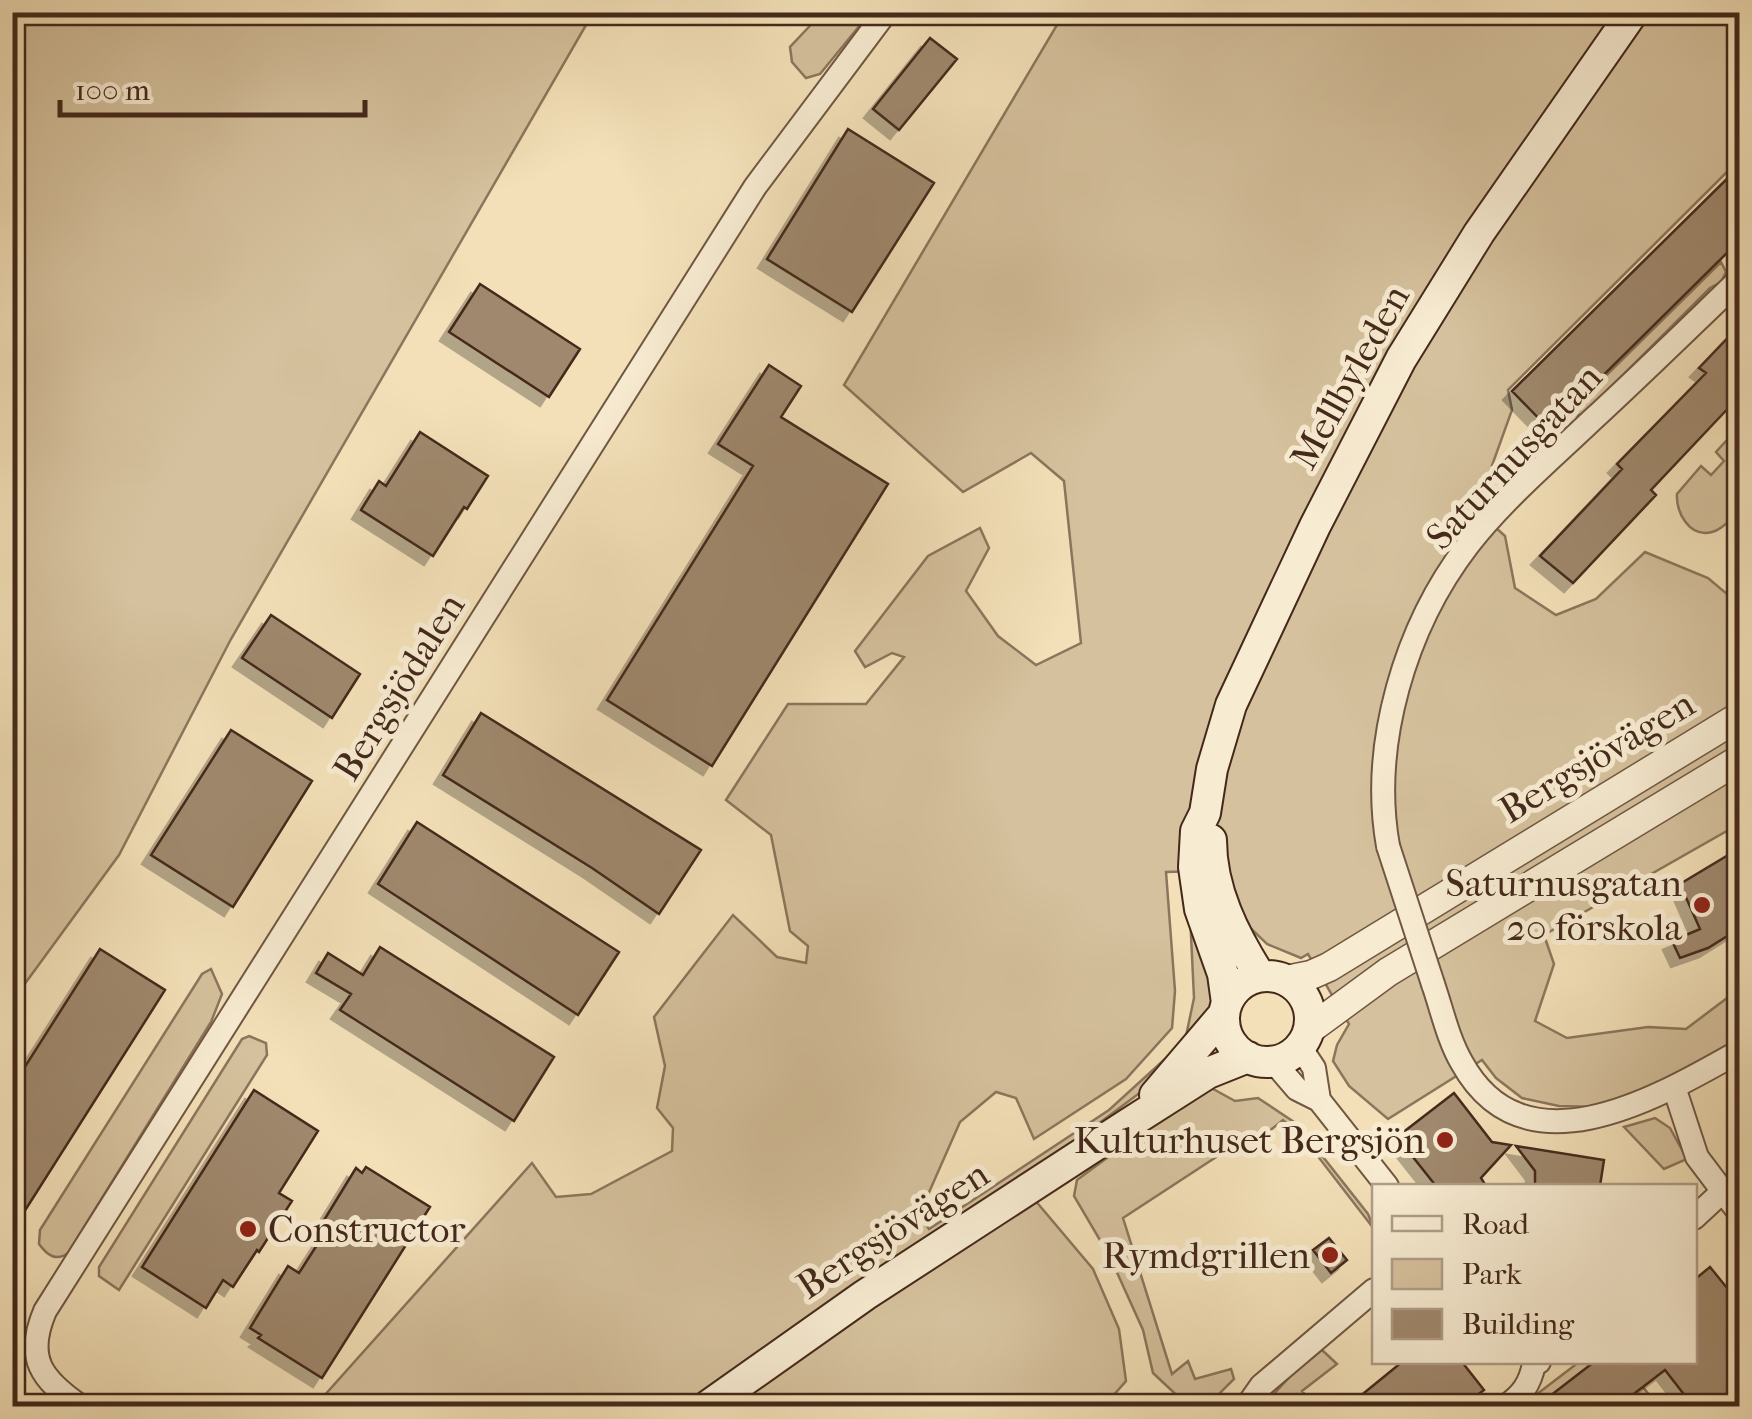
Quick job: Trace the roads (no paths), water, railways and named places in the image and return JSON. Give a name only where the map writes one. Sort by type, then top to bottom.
[{"type":"main road","name":"Mellbyleden","points":[[1226,1008],[1223,974],[1196,889],[1196,831],[1205,813],[1212,769],[1231,705],[1315,526],[1384,392],[1479,232],[1633,12]]},
{"type":"main road","name":"Mellbyleden","points":[[1205,813],[1224,908],[1273,978]]},
{"type":"main road","name":"Bergsjövägen","points":[[1125,1126],[1193,1054],[1240,985],[1273,978]]},
{"type":"main road","points":[[1226,1008],[1229,1040],[1282,1049],[1310,1010],[1305,998],[1273,978]]},
{"type":"main road","name":"Bergsjövägen","points":[[708,1406],[865,1295],[1208,1073],[1282,1049]]},
{"type":"street","name":"Bergsjödalen","points":[[80,1406],[54,1388],[37,1358],[38,1328],[45,1311],[754,188],[886,12]]},
{"type":"street","name":"Saturnusgatan","points":[[1740,279],[1528,480],[1468,545],[1439,589],[1401,680],[1386,742],[1382,790],[1388,846],[1433,984],[1463,1066],[1489,1095],[1527,1118],[1572,1122],[1610,1114],[1674,1088],[1740,1051]]},
{"type":"street","name":"Bergsjövägen","points":[[1273,978],[1311,975],[1329,967],[1740,716]]},
{"type":"street","name":"Bergsjövägen","points":[[1282,1049],[1388,972],[1740,759]]},
{"type":"street","points":[[1282,1049],[1297,1090],[1320,1100],[1385,1184]]},
{"type":"street","points":[[1674,1088],[1697,1158],[1740,1214]]},
{"type":"street","points":[[1697,1215],[1722,1192]]},
{"type":"street","points":[[1247,1406],[1261,1386],[1372,1292]]},
{"type":"street","points":[[1510,1403],[1531,1379],[1534,1364]]},
{"type":"place","name":"Saturnusgatan 20 förskola","points":[[1702,905]]},
{"type":"place","name":"Kulturhuset Bergsjön","points":[[1445,1140]]},
{"type":"place","name":"Constructor","points":[[248,1229]]},
{"type":"place","name":"Rymdgrillen","points":[[1330,1255]]}]
